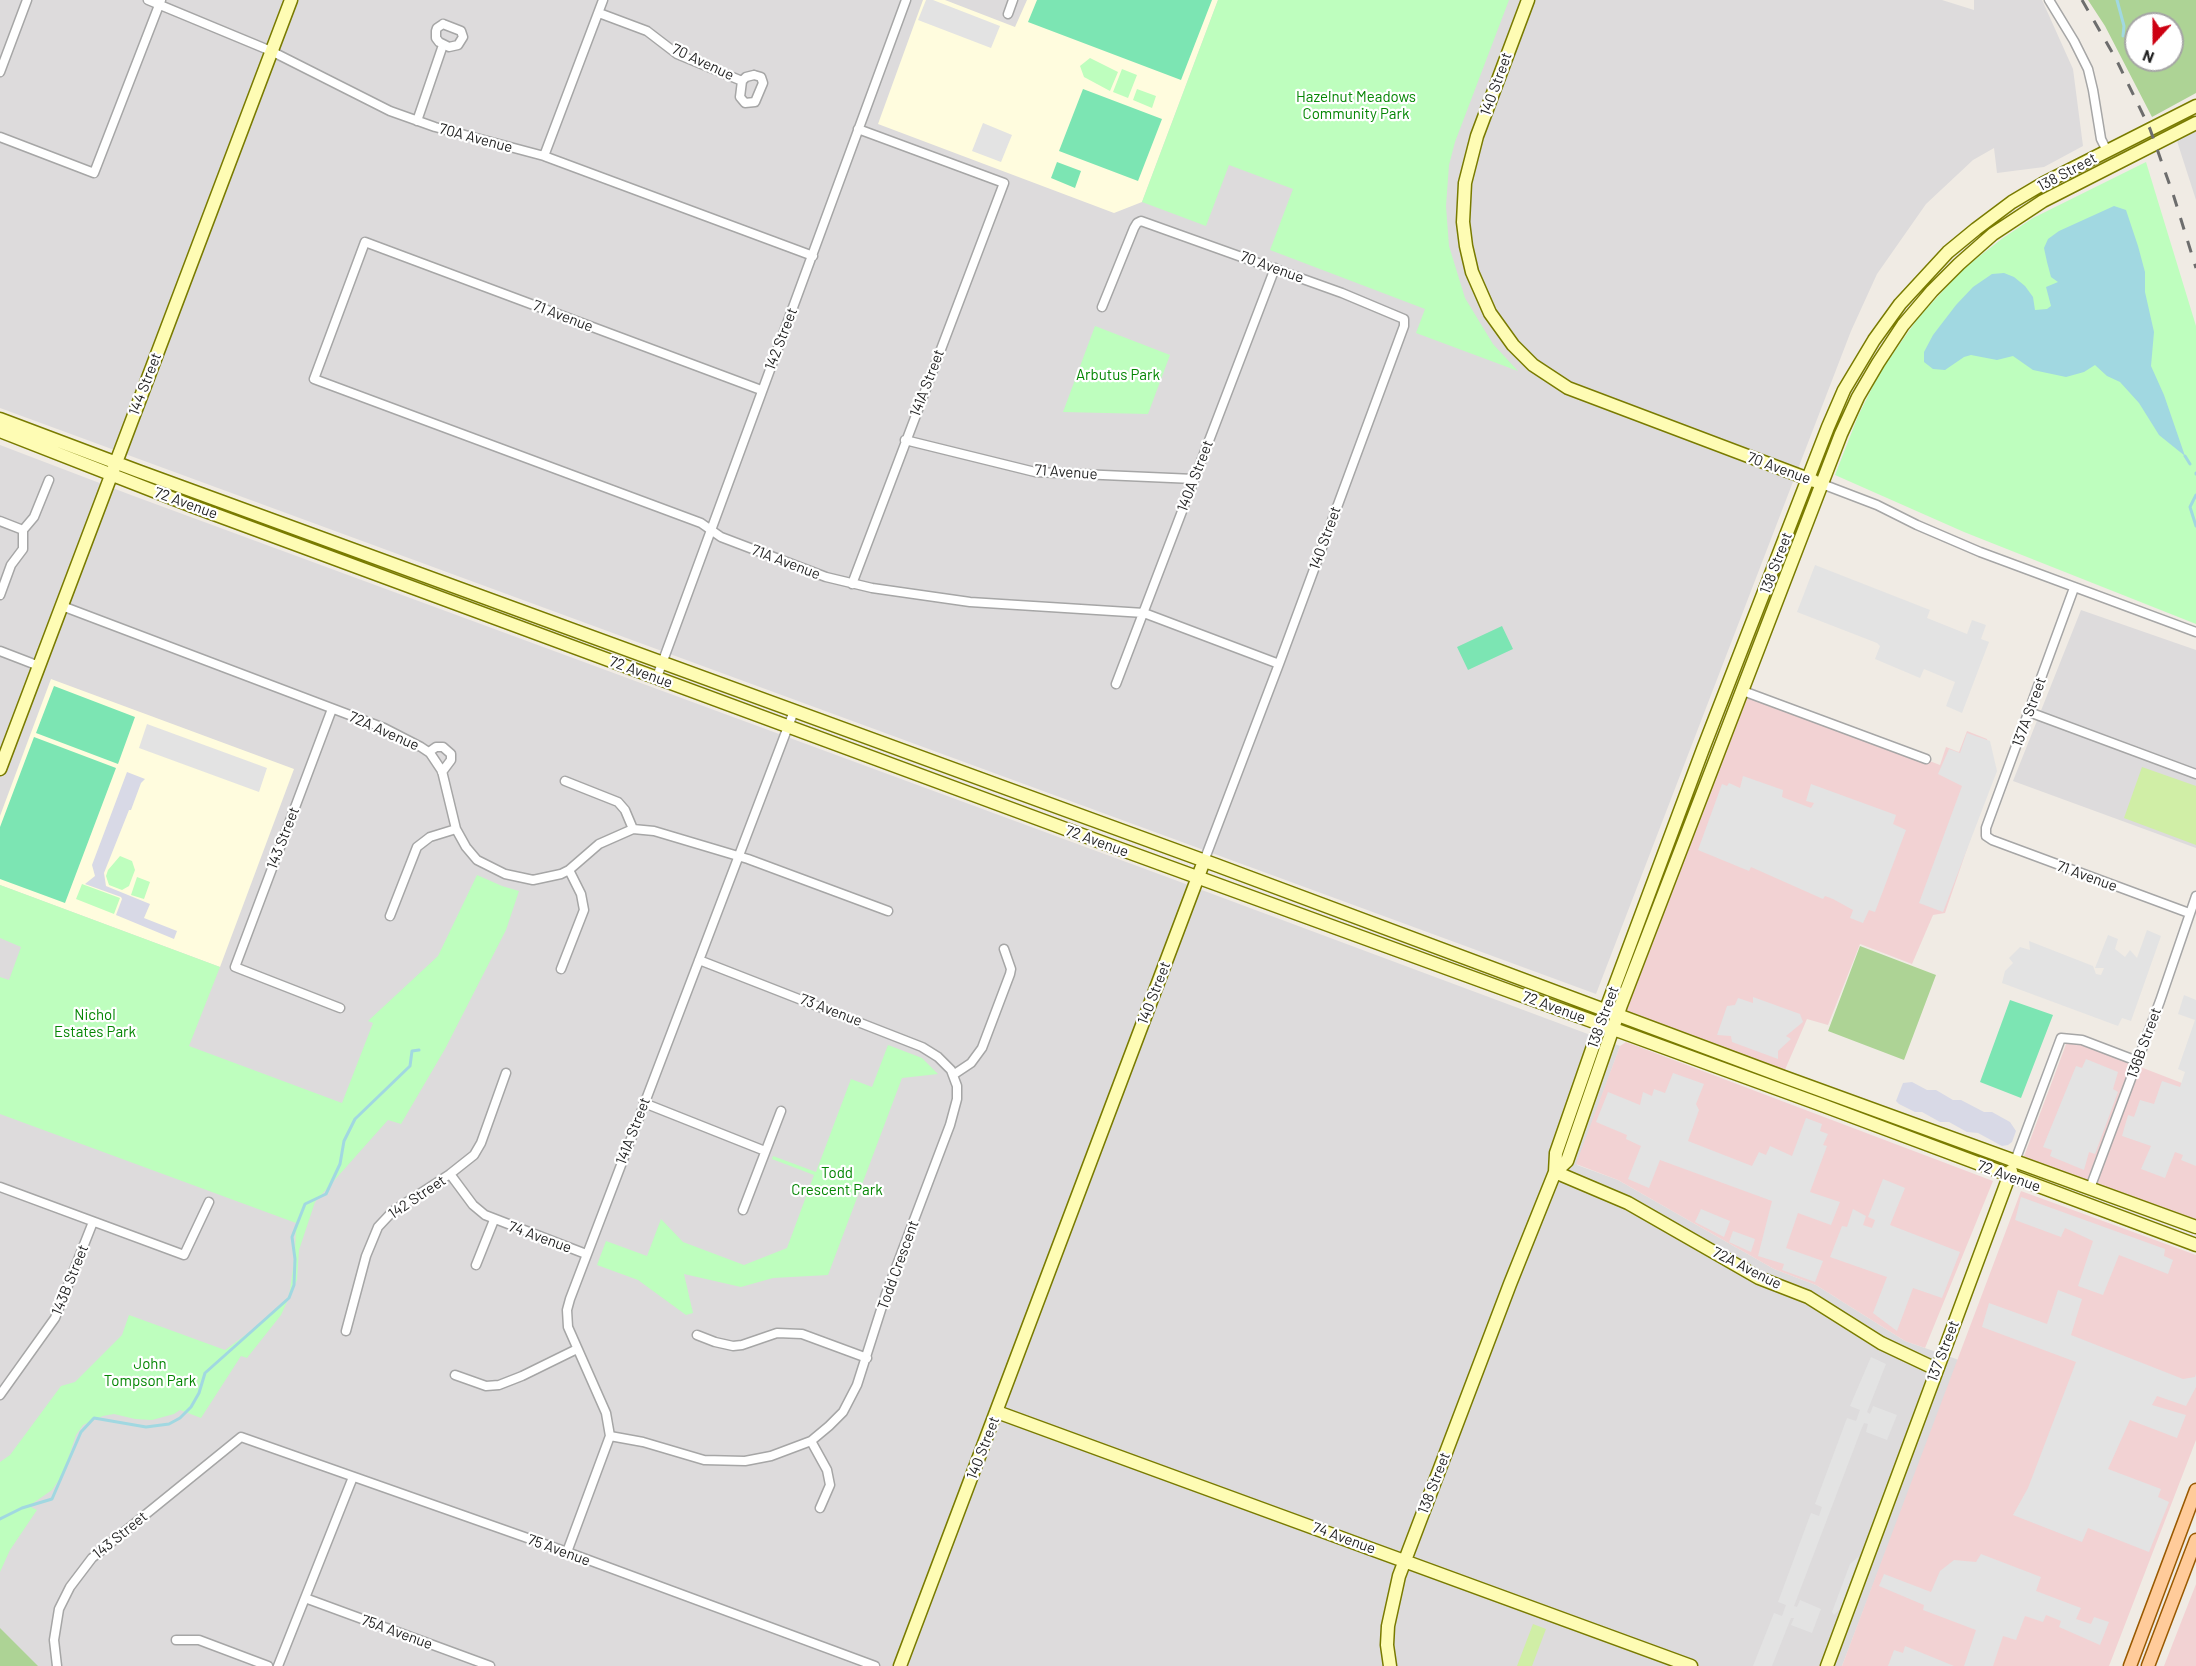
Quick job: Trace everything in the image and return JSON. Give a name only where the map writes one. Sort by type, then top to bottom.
[{"type":"main road","name":"144 Street","points":[[0,769],[291,0]]},
{"type":"main road","name":"140 Street","points":[[1463,205],[1465,183],[1474,144],[1528,0]]},
{"type":"main road","name":"138 Street","points":[[1390,1666],[1387,1645],[1388,1626],[1396,1586],[1405,1560],[1555,1172],[1567,1161],[1607,1026],[1606,1009],[1702,749],[1838,403],[1862,358],[1893,313],[1948,252],[2012,202],[2196,106]]},
{"type":"main road","name":"138 Street","points":[[1607,1026],[1618,1014],[1822,484],[1849,416],[1871,374],[1903,325],[1945,277],[1993,234],[2043,201],[2196,123]]},
{"type":"main road","name":"70 Avenue","points":[[1463,205],[1466,246],[1472,272],[1483,298],[1513,345],[1533,365],[1568,388],[1598,401],[1822,484]]},
{"type":"main road","name":"72 Avenue","points":[[0,419],[2196,1227]]},
{"type":"main road","name":"72 Avenue","points":[[0,431],[111,476],[2196,1245]]},
{"type":"main road","name":"140 Street","points":[[900,1666],[1204,861]]},
{"type":"main road","name":"137 Street","points":[[1827,1666],[2015,1161]]},
{"type":"main road","name":"72A Avenue","points":[[1555,1172],[1628,1203],[1759,1278],[1808,1298],[1881,1343],[1936,1369]]},
{"type":"main road","name":"74 Avenue","points":[[997,1412],[1690,1666]]},
{"type":"main road","points":[[2130,1666],[2196,1493]]},
{"type":"main road","points":[[2148,1666],[2196,1540]]},
{"type":"main road","points":[[2140,1666],[2153,1633],[2153,1605]]},
{"type":"street","points":[[0,72],[27,0]]},
{"type":"street","name":"70A Avenue","points":[[148,0],[160,2],[272,51],[378,105],[417,121],[544,156],[813,256]]},
{"type":"street","points":[[544,156],[603,0]]},
{"type":"street","name":"142 Street","points":[[657,678],[906,0]]},
{"type":"street","points":[[1008,14],[1013,0]]},
{"type":"street","points":[[2049,0],[2088,69],[2101,139],[2107,151]]},
{"type":"street","points":[[0,137],[94,173],[160,2]]},
{"type":"street","name":"70 Avenue","points":[[599,13],[647,31],[677,54],[742,81]]},
{"type":"street","points":[[417,121],[443,45]]},
{"type":"street","name":"141A Street","points":[[852,584],[1004,183],[858,129]]},
{"type":"street","name":"70 Avenue","points":[[1102,307],[1137,223],[1146,222],[1275,268],[1397,314],[1404,319]]},
{"type":"street","name":"71 Avenue","points":[[314,379],[365,242],[761,390]]},
{"type":"street","name":"140A Street","points":[[1116,684],[1275,268]]},
{"type":"street","name":"140 Street","points":[[1204,861],[1400,337],[1404,319]]},
{"type":"street","name":"71A Avenue","points":[[314,379],[701,523],[721,537],[826,577],[852,584],[977,603],[1144,612],[1279,664]]},
{"type":"street","name":"71 Avenue","points":[[905,440],[1035,472],[1194,479]]},
{"type":"street","points":[[0,595],[11,565],[23,549],[23,530],[34,518],[49,480]]},
{"type":"street","name":"70 Avenue","points":[[1822,484],[1877,505],[1980,552],[2196,632]]},
{"type":"street","points":[[0,521],[23,530]]},
{"type":"street","name":"137A Street","points":[[1986,836],[1986,828],[2074,588]]},
{"type":"street","name":"72A Avenue","points":[[62,606],[384,728],[429,752],[442,772],[456,829],[466,847],[477,860],[505,874],[521,879],[540,879],[569,870],[599,844],[633,829]]},
{"type":"street","points":[[0,651],[39,666]]},
{"type":"street","points":[[1743,691],[1926,759]]},
{"type":"street","name":"143 Street","points":[[332,709],[235,967],[340,1008]]},
{"type":"street","name":"141A Street","points":[[610,1436],[606,1413],[568,1327],[567,1310],[586,1254],[794,711]]},
{"type":"street","points":[[2029,712],[2196,774]]},
{"type":"street","points":[[429,752],[436,747],[443,747],[451,754],[452,760],[442,772]]},
{"type":"street","points":[[565,781],[618,801],[625,810],[633,829],[654,831],[738,856],[888,911]]},
{"type":"street","points":[[390,916],[417,847],[430,837],[456,829]]},
{"type":"street","name":"71 Avenue","points":[[1986,836],[2189,914]]},
{"type":"street","points":[[561,969],[584,910],[581,894],[569,870]]},
{"type":"street","name":"136B Street","points":[[2090,1188],[2196,896]]},
{"type":"street","points":[[953,1075],[971,1063],[982,1048],[1010,974],[1011,969],[1004,949]]},
{"type":"street","name":"73 Avenue","points":[[699,960],[912,1042],[938,1057],[953,1075]]},
{"type":"street","name":"137 Street","points":[[2015,1161],[2061,1038],[2082,1040],[2137,1061]]},
{"type":"street","name":"142 Street","points":[[346,1331],[366,1256],[378,1227],[393,1211],[469,1160],[478,1149],[506,1073]]},
{"type":"street","name":"Todd Crescent","points":[[610,1436],[643,1442],[689,1457],[725,1462],[745,1461],[771,1456],[811,1441],[843,1412],[857,1385],[867,1358],[886,1294],[954,1112],[957,1091],[953,1075]]},
{"type":"street","points":[[644,1103],[765,1151]]},
{"type":"street","points":[[743,1210],[781,1111]]},
{"type":"street","name":"74 Avenue","points":[[450,1174],[473,1205],[494,1220],[586,1254]]},
{"type":"street","points":[[0,1187],[184,1255],[209,1202]]},
{"type":"street","name":"74 Avenue","points":[[476,1265],[494,1220]]},
{"type":"street","name":"143B Street","points":[[0,1395],[55,1318],[93,1222]]},
{"type":"street","points":[[697,1335],[734,1346],[777,1333],[802,1334],[867,1358]]},
{"type":"street","points":[[455,1375],[486,1386],[499,1385],[577,1349]]},
{"type":"street","points":[[567,1552],[610,1436]]},
{"type":"street","name":"143 Street","points":[[57,1666],[54,1640],[59,1609],[70,1587],[92,1558],[241,1437]]},
{"type":"street","name":"75 Avenue","points":[[241,1437],[567,1552],[875,1666]]},
{"type":"street","points":[[811,1441],[827,1470],[830,1485],[820,1508]]},
{"type":"street","points":[[278,1666],[353,1476]]},
{"type":"street","name":"75A Avenue","points":[[305,1598],[490,1666]]},
{"type":"street","points":[[176,1640],[200,1640],[268,1666]]},
{"type":"shaded area","points":[[0,0],[1942,0],[1974,10],[1974,0],[2042,0],[2073,69],[2083,146],[2044,167],[1997,173],[1994,148],[1973,160],[1926,204],[1877,274],[1851,331],[1596,994],[0,408]]},
{"type":"shaded area","points":[[923,0],[945,0],[1015,27],[1027,0],[1218,0],[1142,202],[1114,213],[878,124]]},
{"type":"shaded area","points":[[926,0],[933,0],[1000,26],[991,48],[918,20]]},
{"type":"shaded area","points":[[983,123],[1012,135],[1001,162],[972,151]]},
{"type":"shaded area","points":[[2196,128],[2196,200],[2176,138]]},
{"type":"shaded area","points":[[0,445],[1620,1046],[1577,1165],[1618,1180],[1774,1269],[1816,1285],[1905,1341],[1959,1360],[1842,1666],[0,1666]]},
{"type":"shaded area","points":[[1815,565],[1930,610],[1927,618],[1967,634],[1972,620],[1986,625],[1981,639],[1989,642],[1962,713],[1946,706],[1955,682],[1924,669],[1920,678],[1875,659],[1880,646],[1877,643],[1797,612]]},
{"type":"shaded area","points":[[2081,610],[2196,650],[2196,848],[2013,781]]},
{"type":"shaded area","points":[[51,679],[294,769],[220,967],[0,885],[0,816]]},
{"type":"shaded area","points":[[1742,689],[1940,765],[1946,747],[1959,752],[1967,731],[1987,739],[1995,767],[1945,913],[1933,915],[1912,964],[1860,944],[1828,1025],[1807,1019],[1784,1072],[1623,1014]]},
{"type":"shaded area","points":[[147,724],[267,768],[259,792],[139,748]]},
{"type":"shaded area","points":[[1967,733],[1990,741],[1997,771],[1943,912],[1919,903],[1962,786],[1938,774],[1949,749],[1960,753]]},
{"type":"shaded area","points":[[127,772],[145,779],[129,810],[104,873],[106,886],[150,904],[144,918],[177,931],[174,939],[116,915],[121,897],[85,884],[95,876],[92,865]]},
{"type":"shaded area","points":[[1743,776],[1783,790],[1782,797],[1811,808],[1814,803],[1806,801],[1811,784],[1896,815],[1893,824],[1906,830],[1875,912],[1869,910],[1863,923],[1850,918],[1853,910],[1833,899],[1825,896],[1823,899],[1751,867],[1749,871],[1698,850],[1722,784],[1727,786],[1729,783],[1740,788]]},
{"type":"shaded area","points":[[2147,930],[2161,936],[2131,1021],[2122,1018],[2118,1026],[2002,983],[2005,971],[2013,963],[2009,958],[2020,947],[2030,950],[2029,941],[2093,966],[2096,974],[2101,975],[2104,968],[2095,968],[2108,935],[2118,939],[2115,949],[2125,957],[2130,950],[2137,958]]},
{"type":"shaded area","points":[[2184,995],[2196,1000],[2196,1166],[2181,1160],[2183,1155],[2175,1152],[2165,1178],[2141,1169],[2151,1146],[2122,1136],[2128,1115],[2134,1117],[2140,1100],[2154,1104],[2162,1081],[2180,1087],[2185,1072],[2178,1069],[2195,1020],[2178,1014]]},
{"type":"shaded area","points":[[1753,997],[1800,1014],[1803,1022],[1786,1036],[1791,1039],[1778,1051],[1778,1059],[1732,1042],[1731,1036],[1717,1035],[1727,1006],[1735,1005],[1738,998],[1753,1003]]},
{"type":"shaded area","points":[[2068,1039],[2187,1085],[2196,1059],[2196,1220],[2023,1159]]},
{"type":"shaded area","points":[[1626,1042],[1993,1181],[1925,1348],[1905,1341],[1816,1285],[1774,1269],[1618,1180],[1576,1164],[1620,1046]]},
{"type":"shaded area","points":[[2086,1059],[2118,1072],[2113,1089],[2118,1092],[2095,1154],[2089,1152],[2084,1170],[2050,1156],[2052,1150],[2043,1147],[2076,1066],[2082,1068]]},
{"type":"shaded area","points":[[1673,1073],[1704,1084],[1696,1104],[1699,1110],[1688,1141],[1752,1166],[1759,1152],[1766,1155],[1770,1146],[1792,1156],[1806,1118],[1822,1124],[1820,1131],[1828,1134],[1823,1145],[1827,1146],[1810,1192],[1840,1202],[1831,1225],[1798,1213],[1786,1248],[1823,1261],[1815,1282],[1782,1270],[1784,1264],[1758,1256],[1772,1201],[1660,1160],[1649,1188],[1628,1179],[1641,1146],[1626,1139],[1627,1135],[1596,1122],[1608,1092],[1640,1105],[1643,1092],[1652,1096],[1654,1089],[1665,1093]]},
{"type":"shaded area","points":[[1912,1082],[1927,1090],[1936,1090],[1953,1100],[1961,1100],[1984,1112],[1992,1112],[2010,1122],[2016,1131],[2012,1142],[2002,1146],[1978,1133],[1967,1132],[1949,1122],[1940,1122],[1922,1112],[1915,1112],[1899,1104],[1896,1101],[1903,1083]]},
{"type":"shaded area","points":[[1883,1179],[1905,1188],[1890,1225],[1960,1252],[1942,1298],[1913,1288],[1897,1331],[1873,1313],[1887,1277],[1830,1257],[1842,1226],[1847,1227],[1853,1209],[1866,1216],[1863,1225],[1872,1228],[1875,1220],[1868,1217]]},
{"type":"shaded area","points":[[2021,1191],[2196,1255],[2196,1440],[2109,1666],[1842,1666]]},
{"type":"shaded area","points":[[2021,1197],[2165,1249],[2164,1256],[2173,1260],[2168,1274],[2119,1255],[2103,1295],[2078,1286],[2093,1241],[2065,1228],[2061,1237],[2015,1220]]},
{"type":"shaded area","points":[[1701,1209],[1730,1221],[1724,1237],[1695,1222]]},
{"type":"shaded area","points":[[1733,1231],[1755,1239],[1751,1252],[1729,1242]]},
{"type":"shaded area","points":[[2058,1290],[2082,1299],[2071,1335],[2183,1379],[2195,1377],[2196,1374],[2196,1387],[2186,1406],[2157,1396],[2152,1405],[2186,1415],[2177,1438],[2130,1420],[2108,1469],[2161,1489],[2158,1497],[2169,1502],[2149,1552],[2088,1528],[2082,1542],[2013,1515],[2028,1488],[2076,1362],[1982,1327],[1989,1303],[2047,1324]]},
{"type":"shaded area","points":[[1871,1357],[1886,1364],[1867,1412],[1870,1414],[1873,1406],[1897,1415],[1887,1440],[1866,1432],[1868,1424],[1864,1423],[1861,1430],[1794,1606],[1797,1607],[1800,1600],[1821,1609],[1812,1633],[1791,1625],[1794,1618],[1791,1618],[1772,1666],[1753,1666],[1774,1613],[1782,1616],[1786,1605],[1778,1602],[1811,1513],[1819,1516],[1822,1507],[1815,1504],[1847,1418],[1856,1421],[1860,1410],[1850,1406]]},
{"type":"shaded area","points":[[1981,1554],[2041,1577],[2036,1591],[2081,1608],[2076,1619],[2091,1624],[2094,1617],[2109,1622],[2100,1645],[2059,1627],[2061,1621],[2046,1615],[2043,1622],[2025,1616],[2016,1640],[2003,1636],[1993,1666],[1964,1666],[1976,1630],[1923,1610],[1924,1605],[1879,1586],[1884,1574],[1931,1592],[1940,1571],[1954,1560],[1976,1562]]},
{"type":"shaded area","points":[[1859,1556],[1841,1608],[1834,1615],[1832,1612],[1850,1564]]},
{"type":"shaded area","points":[[2196,1584],[2196,1666],[2164,1666]]},
{"type":"shaded area","points":[[1905,1646],[1954,1666],[1888,1666],[1894,1650],[1903,1653]]},
{"type":"green space","points":[[1037,0],[1212,0],[1181,80],[1028,22]]},
{"type":"green space","name":"Hazelnut Meadows Community Park","points":[[1218,0],[1509,0],[1455,142],[1449,165],[1446,206],[1449,246],[1465,298],[1493,344],[1518,371],[1416,333],[1425,309],[1270,250],[1293,189],[1229,165],[1206,226],[1142,202]]},
{"type":"green space","points":[[2088,0],[2196,0],[2196,93],[2152,117],[2129,72],[2184,72],[2184,12],[2124,12],[2124,63],[2105,26]]},
{"type":"green space","points":[[1090,58],[1118,72],[1110,91],[1084,77],[1080,66]]},
{"type":"green space","points":[[1122,69],[1137,75],[1128,98],[1113,92]]},
{"type":"green space","points":[[1083,89],[1162,119],[1138,181],[1059,151]]},
{"type":"green space","points":[[1137,89],[1156,96],[1152,108],[1133,100]]},
{"type":"green space","points":[[1057,162],[1081,171],[1075,188],[1051,178]]},
{"type":"green space","points":[[2146,162],[2196,326],[2196,624],[1964,532],[1835,475],[1858,416],[1880,372],[1918,318],[1963,269],[2033,218]]},
{"type":"green space","name":"Arbutus Park","points":[[1095,326],[1170,355],[1148,414],[1063,412]]},
{"type":"green space","points":[[1502,626],[1513,649],[1468,670],[1457,647]]},
{"type":"green space","points":[[54,686],[135,717],[118,764],[36,733]]},
{"type":"green space","points":[[34,737],[116,768],[65,903],[0,879],[0,827]]},
{"type":"green space","points":[[2142,767],[2196,786],[2196,845],[2124,818]]},
{"type":"green space","points":[[120,856],[132,861],[135,870],[129,886],[122,890],[109,885],[106,876],[108,870]]},
{"type":"green space","name":"Nichol Estates Park","points":[[477,875],[519,891],[506,930],[445,1049],[401,1124],[388,1120],[315,1202],[299,1250],[297,1280],[281,1315],[247,1358],[241,1356],[201,1418],[180,1410],[152,1420],[114,1414],[83,1425],[76,1435],[59,1480],[52,1490],[29,1506],[37,1510],[10,1550],[0,1572],[0,1462],[10,1455],[61,1386],[75,1382],[122,1335],[129,1315],[225,1350],[255,1328],[289,1297],[295,1254],[296,1223],[0,1114],[0,977],[9,980],[21,947],[0,938],[0,885],[220,967],[189,1046],[342,1103],[373,1023],[368,1021],[438,956]]},
{"type":"green space","points":[[137,877],[150,882],[144,899],[131,895]]},
{"type":"green space","points":[[82,884],[120,898],[114,914],[76,899]]},
{"type":"green space","points":[[1860,946],[1936,975],[1904,1060],[1828,1031]]},
{"type":"green space","points":[[2010,1000],[2053,1015],[2021,1098],[1980,1082]]},
{"type":"green space","name":"Todd Crescent Park","points":[[888,1045],[922,1058],[938,1074],[902,1078],[828,1275],[773,1278],[741,1287],[684,1274],[693,1313],[686,1315],[638,1280],[597,1265],[606,1241],[647,1256],[661,1219],[683,1242],[744,1265],[787,1248],[814,1175],[772,1159],[773,1156],[816,1172],[851,1079],[872,1087]]},
{"type":"green space","points":[[1533,1624],[1546,1629],[1532,1666],[1517,1666]]},
{"type":"green space","points":[[0,1628],[38,1666],[0,1666]]},
{"type":"water","points":[[2114,206],[2126,210],[2138,246],[2145,272],[2145,292],[2154,332],[2151,366],[2164,395],[2185,456],[2159,435],[2139,403],[2120,382],[2107,376],[2095,365],[2084,372],[2066,377],[2033,370],[2013,356],[1997,360],[1971,355],[1945,370],[1933,369],[1924,362],[1924,352],[1933,335],[1956,305],[1973,287],[1992,274],[2004,273],[2014,277],[2025,286],[2033,297],[2035,310],[2047,309],[2051,306],[2046,287],[2058,282],[2051,277],[2047,262],[2044,248],[2048,239],[2059,231]]},
{"type":"waterway","points":[[2117,0],[2124,26],[2123,36]]},
{"type":"waterway","points":[[2185,456],[2190,464]]},
{"type":"waterway","points":[[2196,495],[2190,507],[2196,526]]},
{"type":"waterway","points":[[0,1519],[22,1508],[52,1499],[81,1432],[94,1418],[146,1427],[169,1424],[180,1418],[191,1407],[199,1393],[205,1373],[289,1298],[294,1285],[295,1259],[292,1237],[305,1204],[326,1194],[340,1164],[344,1141],[355,1119],[410,1066],[412,1051],[419,1050]]},
{"type":"railway","points":[[2082,0],[2116,59],[2150,129],[2196,268]]},
{"type":"park label","name":"John Tompson Park","points":[[150,1372]]}]
